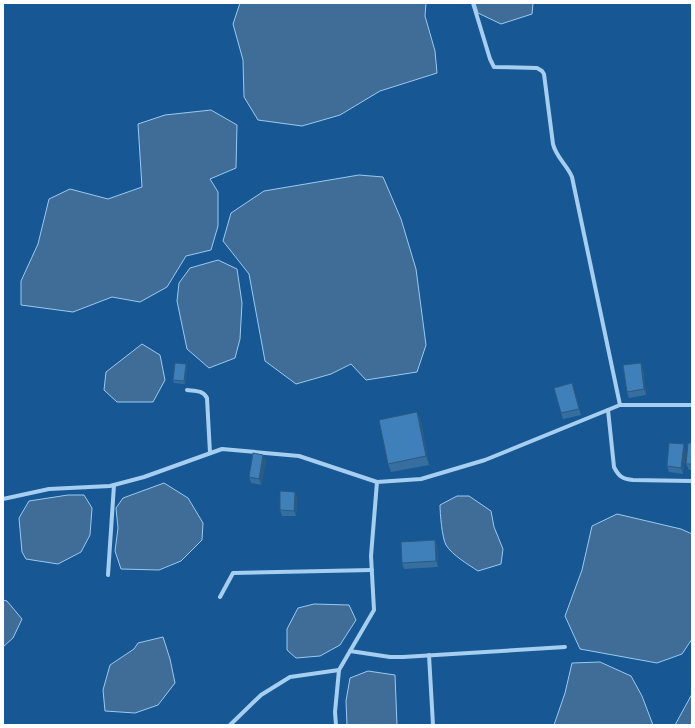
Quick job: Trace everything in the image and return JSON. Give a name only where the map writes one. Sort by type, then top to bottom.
[{"type":"street","points":[[473,3],[490,60],[494,67],[537,68],[544,74],[553,144],[557,155],[569,170],[572,177],[620,405]]},
{"type":"street","points":[[187,390],[202,392],[207,398],[210,453]]},
{"type":"street","points":[[3,499],[49,489],[114,485],[144,477],[222,449],[299,456],[377,482],[421,479],[485,460],[620,405],[692,405]]},
{"type":"street","points":[[608,410],[614,467],[618,475],[624,479],[633,480],[692,481]]},
{"type":"street","points":[[336,725],[335,712],[339,670],[374,610],[371,556],[377,482]]},
{"type":"street","points":[[108,575],[114,485]]},
{"type":"street","points":[[220,597],[233,573],[372,570]]},
{"type":"street","points":[[350,652],[390,657],[565,647]]},
{"type":"street","points":[[429,655],[433,725]]},
{"type":"street","points":[[230,725],[261,695],[290,677],[339,670]]},
{"type":"water","points":[[240,3],[426,3],[425,16],[435,51],[437,73],[380,91],[340,115],[302,126],[258,120],[244,97],[243,60],[233,24]]},
{"type":"water","points":[[475,3],[533,3],[532,14],[501,24],[478,13]]},
{"type":"water","points":[[211,110],[237,125],[236,168],[210,179],[218,192],[218,226],[211,250],[186,256],[167,287],[140,302],[112,297],[73,312],[21,305],[21,281],[38,244],[49,199],[70,189],[108,199],[142,187],[138,124],[165,115]]},
{"type":"water","points":[[359,175],[383,177],[401,219],[416,269],[426,345],[417,372],[366,380],[351,364],[331,374],[296,384],[265,361],[249,274],[223,241],[231,213],[264,191]]},
{"type":"water","points":[[218,260],[237,269],[242,303],[240,339],[235,358],[209,368],[187,349],[177,301],[179,283],[190,268]]},
{"type":"water","points":[[142,344],[160,355],[165,380],[153,402],[117,402],[104,390],[106,372]]},
{"type":"water","points":[[164,483],[188,498],[203,523],[202,540],[181,561],[159,570],[121,569],[115,551],[118,528],[116,508],[123,498]]},
{"type":"water","points":[[68,495],[84,495],[92,508],[90,535],[81,552],[58,564],[26,559],[22,552],[19,518],[29,501]]},
{"type":"water","points":[[457,496],[469,496],[491,511],[494,527],[503,549],[501,564],[478,571],[456,556],[446,545],[442,531],[440,505]]},
{"type":"water","points":[[617,514],[681,529],[692,534],[692,639],[682,654],[657,663],[580,649],[565,616],[582,570],[592,526]]},
{"type":"water","points":[[3,600],[7,601],[22,619],[13,638],[3,647]]},
{"type":"water","points":[[314,604],[349,605],[356,620],[340,645],[320,656],[296,658],[287,650],[287,629],[298,608]]},
{"type":"water","points":[[163,637],[170,659],[175,683],[158,705],[135,713],[105,711],[103,690],[110,665],[134,649],[138,643]]},
{"type":"water","points":[[600,662],[631,676],[642,696],[653,725],[554,725],[565,693],[572,663]]},
{"type":"water","points":[[368,671],[395,675],[397,725],[347,725],[346,701],[350,678]]},
{"type":"water","points":[[692,694],[692,725],[675,725]]},
{"type":"building","points":[[175,363],[186,364],[184,381],[173,380]]},
{"type":"building","points":[[641,363],[644,389],[627,392],[623,365]]},
{"type":"building","points":[[572,383],[579,409],[561,413],[554,388]]},
{"type":"building","points":[[417,412],[426,456],[388,464],[379,420]]},
{"type":"building","points":[[669,443],[684,444],[681,468],[667,466]]},
{"type":"building","points":[[688,443],[692,443],[692,464],[686,464]]},
{"type":"building","points":[[253,453],[263,455],[259,479],[249,477]]},
{"type":"building","points":[[280,491],[295,492],[294,511],[280,510]]},
{"type":"building","points":[[435,540],[436,561],[402,563],[401,542]]}]
